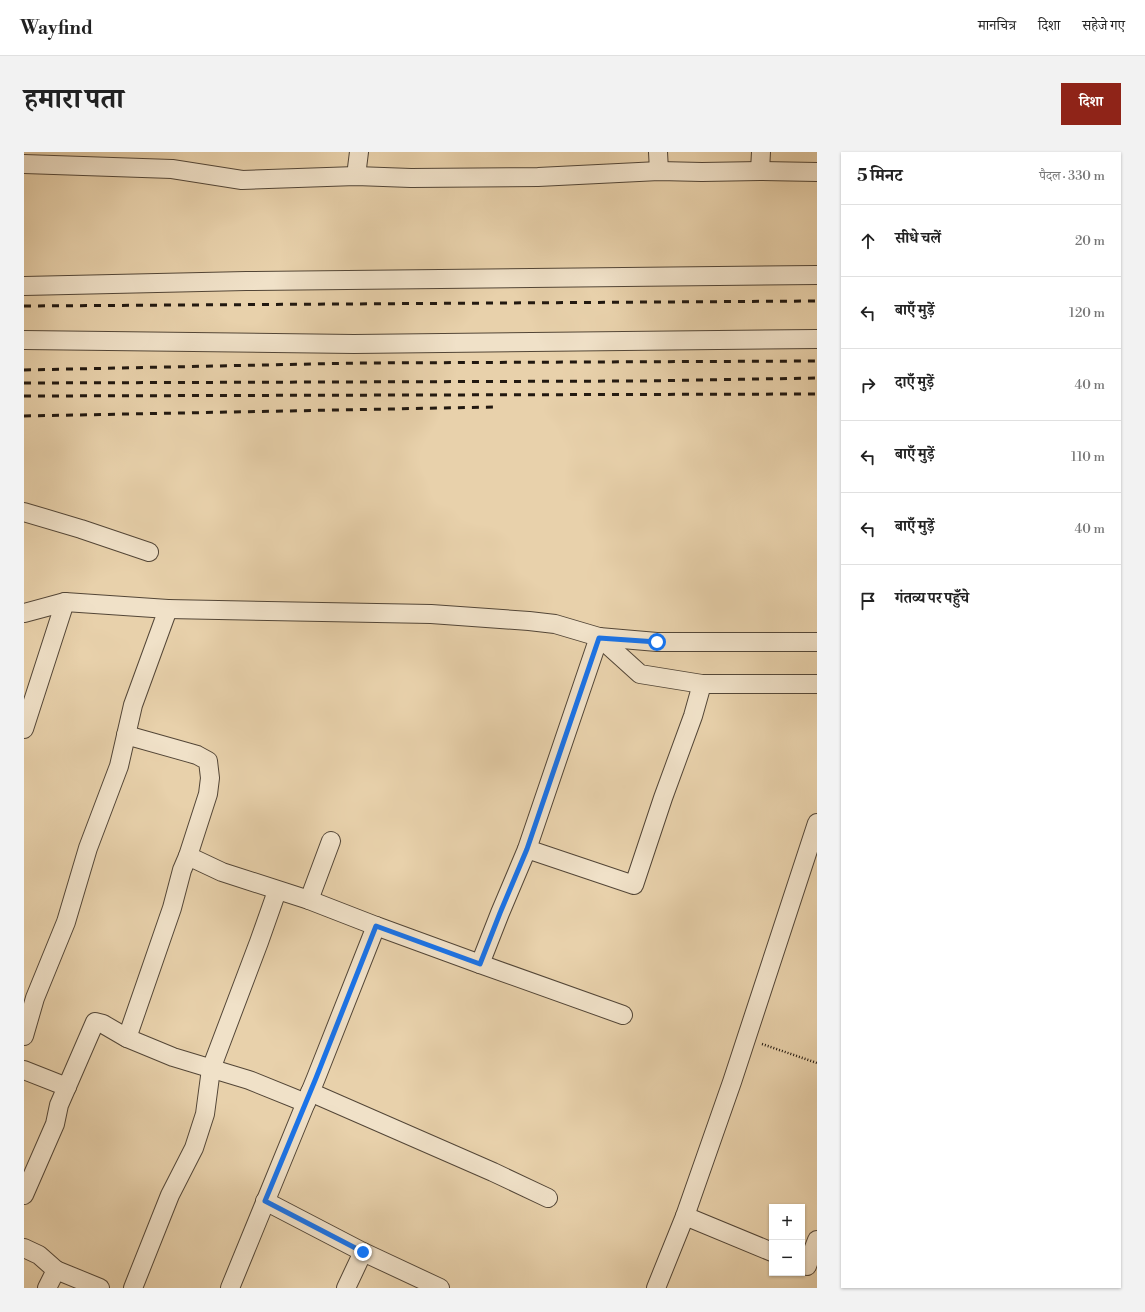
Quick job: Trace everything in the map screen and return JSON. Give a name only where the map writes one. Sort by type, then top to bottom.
[{"type":"street","points":[[356,176],[359,152]]},
{"type":"street","points":[[658,152],[659,171]]},
{"type":"street","points":[[760,171],[761,152]]},
{"type":"street","points":[[28,160],[172,169],[242,180],[356,176],[412,178],[538,177],[659,171],[817,172]]},
{"type":"street","points":[[24,286],[246,281],[817,275]]},
{"type":"street","points":[[24,340],[354,344],[817,339]]},
{"type":"street","points":[[24,512],[149,552]]},
{"type":"street","points":[[24,729],[65,602]]},
{"type":"street","points":[[24,613],[65,602],[168,609],[431,614],[555,624],[599,638],[657,642],[817,642]]},
{"type":"street","points":[[24,1036],[35,998],[66,922],[88,848],[119,766],[133,705],[168,609]]},
{"type":"street","points":[[599,638],[640,674],[702,684],[817,684]]},
{"type":"street","points":[[480,964],[527,849],[599,638]]},
{"type":"street","points":[[527,849],[634,885],[663,798],[693,716],[702,684]]},
{"type":"street","points":[[126,735],[197,755],[208,760],[210,778],[208,794],[182,870],[172,908],[127,1038]]},
{"type":"street","points":[[656,1288],[685,1216],[813,851],[817,823]]},
{"type":"street","points":[[309,900],[331,841]]},
{"type":"street","points":[[188,856],[222,872],[277,891],[309,900],[376,926],[623,1015]]},
{"type":"street","points":[[133,1288],[170,1195],[194,1148],[205,1114],[211,1069],[277,891]]},
{"type":"street","points":[[230,1288],[376,926]]},
{"type":"street","points":[[24,1195],[54,1124],[59,1105],[94,1022],[103,1024],[127,1038],[173,1057],[308,1097],[493,1172],[548,1198]]},
{"type":"street","points":[[24,1070],[67,1087]]},
{"type":"street","points":[[265,1201],[363,1252],[440,1288]]},
{"type":"street","points":[[685,1216],[769,1251]]},
{"type":"street","points":[[805,1265],[807,1266],[817,1240]]},
{"type":"street","points":[[24,1248],[39,1255],[56,1270],[100,1288]]},
{"type":"street","points":[[346,1288],[363,1252]]},
{"type":"street","points":[[47,1288],[56,1270]]},
{"type":"path","points":[[747,1038],[817,1063]]},
{"type":"railway","points":[[24,306],[817,301]]},
{"type":"railway","points":[[24,370],[359,363],[817,361]]},
{"type":"railway","points":[[24,383],[641,381],[817,378]]},
{"type":"railway","points":[[24,396],[817,394]]},
{"type":"railway","points":[[24,416],[493,407]]},
{"type":"route","points":[[363,1252],[265,1201],[358,974],[376,926],[480,964],[527,849],[599,638],[657,642]]}]
